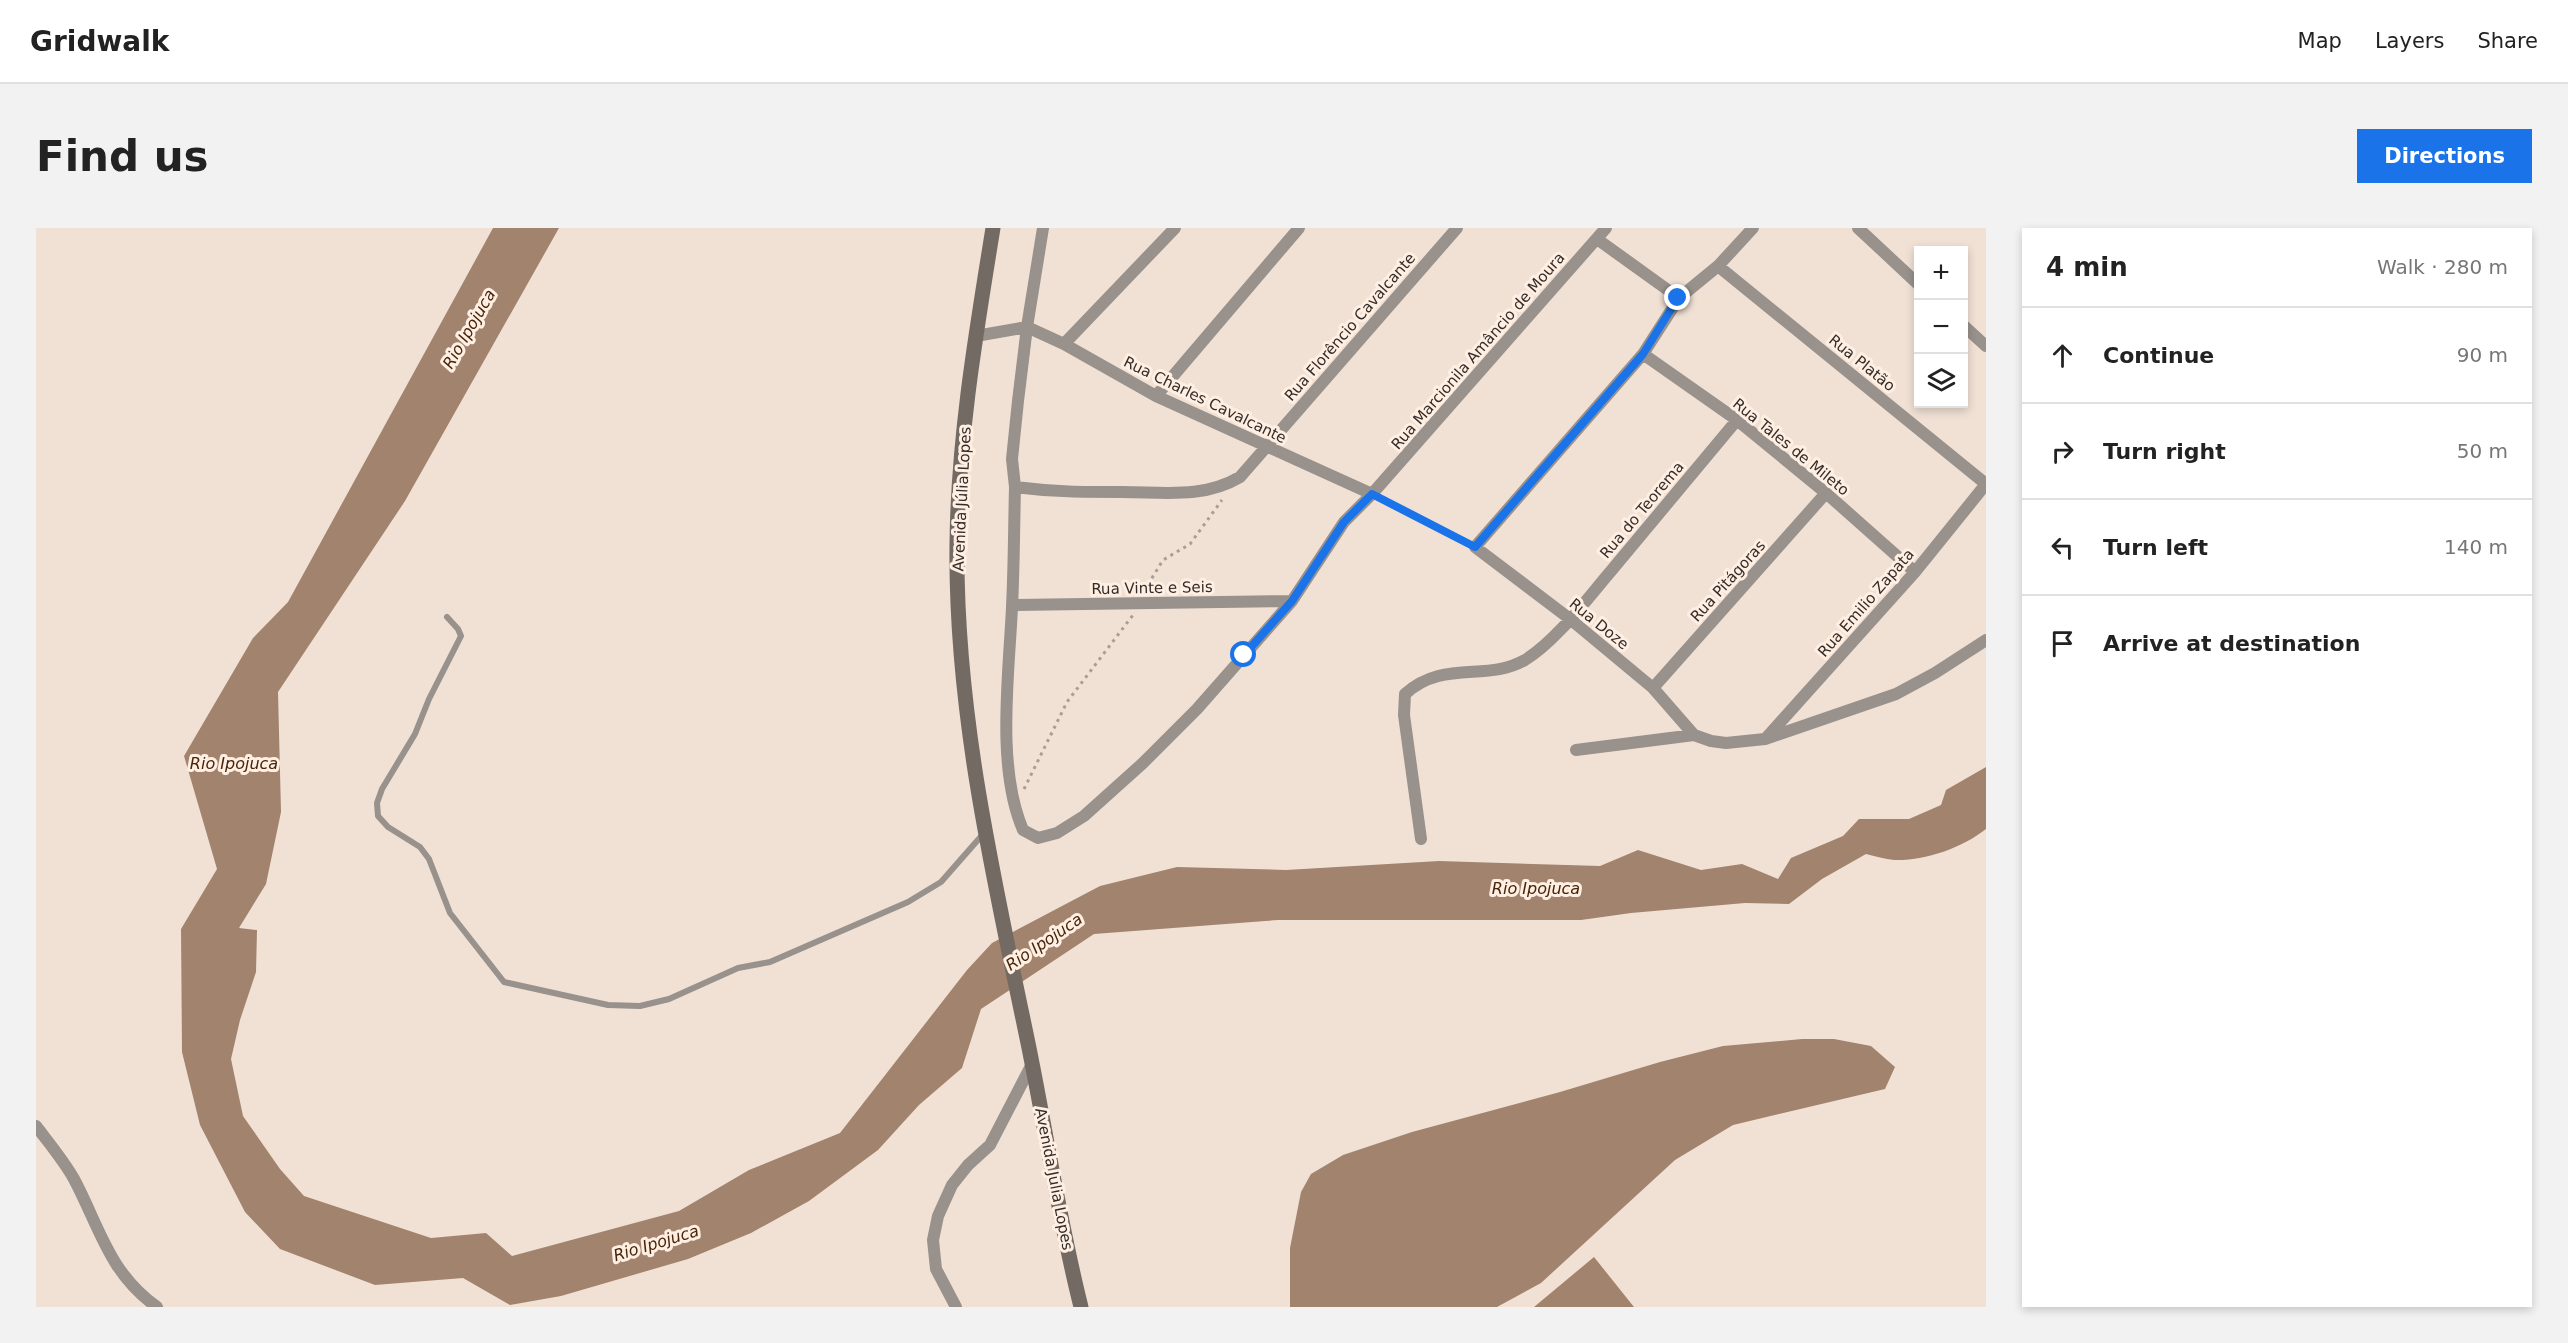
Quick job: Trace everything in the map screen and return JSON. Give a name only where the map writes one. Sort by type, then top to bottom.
[{"type":"main road","name":"Avenida Júlia Lopes","points":[[993,228],[964,430],[957,544],[959,626],[967,720],[985,837],[1031,1058]]},
{"type":"main road","name":"Avenida Julia Lopes","points":[[1031,1058],[1059,1207],[1081,1307]]},
{"type":"street","points":[[1014,804],[1008,754],[1007,701],[1016,487],[1012,459],[1027,327],[1043,228]]},
{"type":"street","points":[[1064,344],[1175,228]]},
{"type":"street","points":[[1156,396],[1299,228]]},
{"type":"street","name":"Rua Florêncio Cavalcante","points":[[1240,477],[1456,228]]},
{"type":"street","name":"Rua Marcionila Amâncio de Moura","points":[[1014,804],[1023,830],[1038,838],[1058,833],[1084,816],[1143,763],[1197,709],[1292,601],[1344,522],[1372,494],[1606,228]]},
{"type":"street","points":[[1475,547],[1643,354],[1678,298],[1718,266],[1753,228]]},
{"type":"street","points":[[1858,228],[1914,280]]},
{"type":"street","points":[[1597,239],[1678,298]]},
{"type":"street","name":"Rua Platão","points":[[1718,266],[1986,484]]},
{"type":"street","points":[[976,336],[1027,327]]},
{"type":"street","name":"Rua Charles Cavalcante","points":[[1027,327],[1064,344],[1156,396],[1372,494]]},
{"type":"street","points":[[1968,330],[1986,346]]},
{"type":"street","name":"Rua Tales de Mileto","points":[[1643,354],[1737,420],[1915,572]]},
{"type":"street","name":"Rua do Teorema","points":[[1421,839],[1404,715],[1405,694],[1414,685],[1443,674],[1498,669],[1515,665],[1533,654],[1570,619],[1737,420]]},
{"type":"street","points":[[1016,487],[1080,494],[1122,492],[1177,494],[1200,492],[1224,486],[1240,477]]},
{"type":"street","name":"Rua Emilio Zapata","points":[[1765,739],[1915,572],[1986,484]]},
{"type":"street","name":"Rua Pitágoras","points":[[1653,688],[1826,494]]},
{"type":"street","name":"Rua Doze","points":[[1475,547],[1570,619],[1653,688],[1694,735]]},
{"type":"street","name":"Rua Vinte e Seis","points":[[1012,605],[1292,601]]},
{"type":"street","points":[[1576,750],[1694,735],[1711,741],[1726,742],[1765,739],[1896,694],[1935,673],[1986,640]]},
{"type":"street","points":[[956,1307],[936,1269],[933,1240],[938,1216],[952,1185],[968,1165],[990,1145],[1031,1058]]},
{"type":"street","points":[[36,1126],[73,1178],[107,1251],[136,1291],[156,1307]]},
{"type":"lane","points":[[447,617],[461,636],[429,699],[415,734],[382,789],[377,803],[378,816],[388,827],[420,847],[429,859],[450,913],[504,982],[552,995],[608,1005],[640,1006],[669,999],[738,968],[770,962],[908,902],[941,882],[985,837]]},
{"type":"path","points":[[1014,804],[1028,784],[1038,757],[1067,702],[1142,604],[1141,597],[1163,560],[1190,544],[1240,477]]},
{"type":"path","points":[[1372,494],[1475,547]]},
{"type":"water","name":"Rio Ipojuca","points":[[493,228],[559,228],[405,501],[278,692],[281,812],[266,884],[239,928],[257,930],[256,972],[240,1020],[231,1059],[243,1116],[280,1169],[304,1196],[431,1238],[486,1233],[512,1256],[679,1211],[749,1170],[840,1133],[967,970],[992,943],[1100,886],[1177,867],[1286,870],[1439,861],[1600,866],[1638,850],[1701,870],[1742,864],[1778,879],[1791,858],[1843,836],[1859,819],[1909,819],[1941,805],[1946,790],[1986,767],[1986,829],[1966,842],[1930,856],[1894,860],[1866,854],[1822,879],[1789,904],[1745,903],[1631,913],[1581,920],[1278,920],[1094,934],[981,1009],[962,1068],[919,1105],[878,1150],[809,1201],[751,1233],[688,1259],[561,1296],[510,1305],[463,1278],[375,1285],[280,1249],[245,1212],[200,1125],[182,1052],[181,929],[217,869],[184,756],[253,638],[288,602]]},
{"type":"water","points":[[1802,1039],[1834,1039],[1871,1046],[1895,1067],[1885,1089],[1733,1125],[1675,1160],[1541,1283],[1497,1307],[1290,1307],[1290,1248],[1301,1192],[1311,1174],[1343,1155],[1412,1132],[1723,1046]]},
{"type":"water","points":[[1594,1257],[1634,1307],[1534,1307]]},
{"type":"route","points":[[1244,655],[1292,601],[1344,522],[1372,494],[1475,547],[1643,354],[1678,298]]}]
